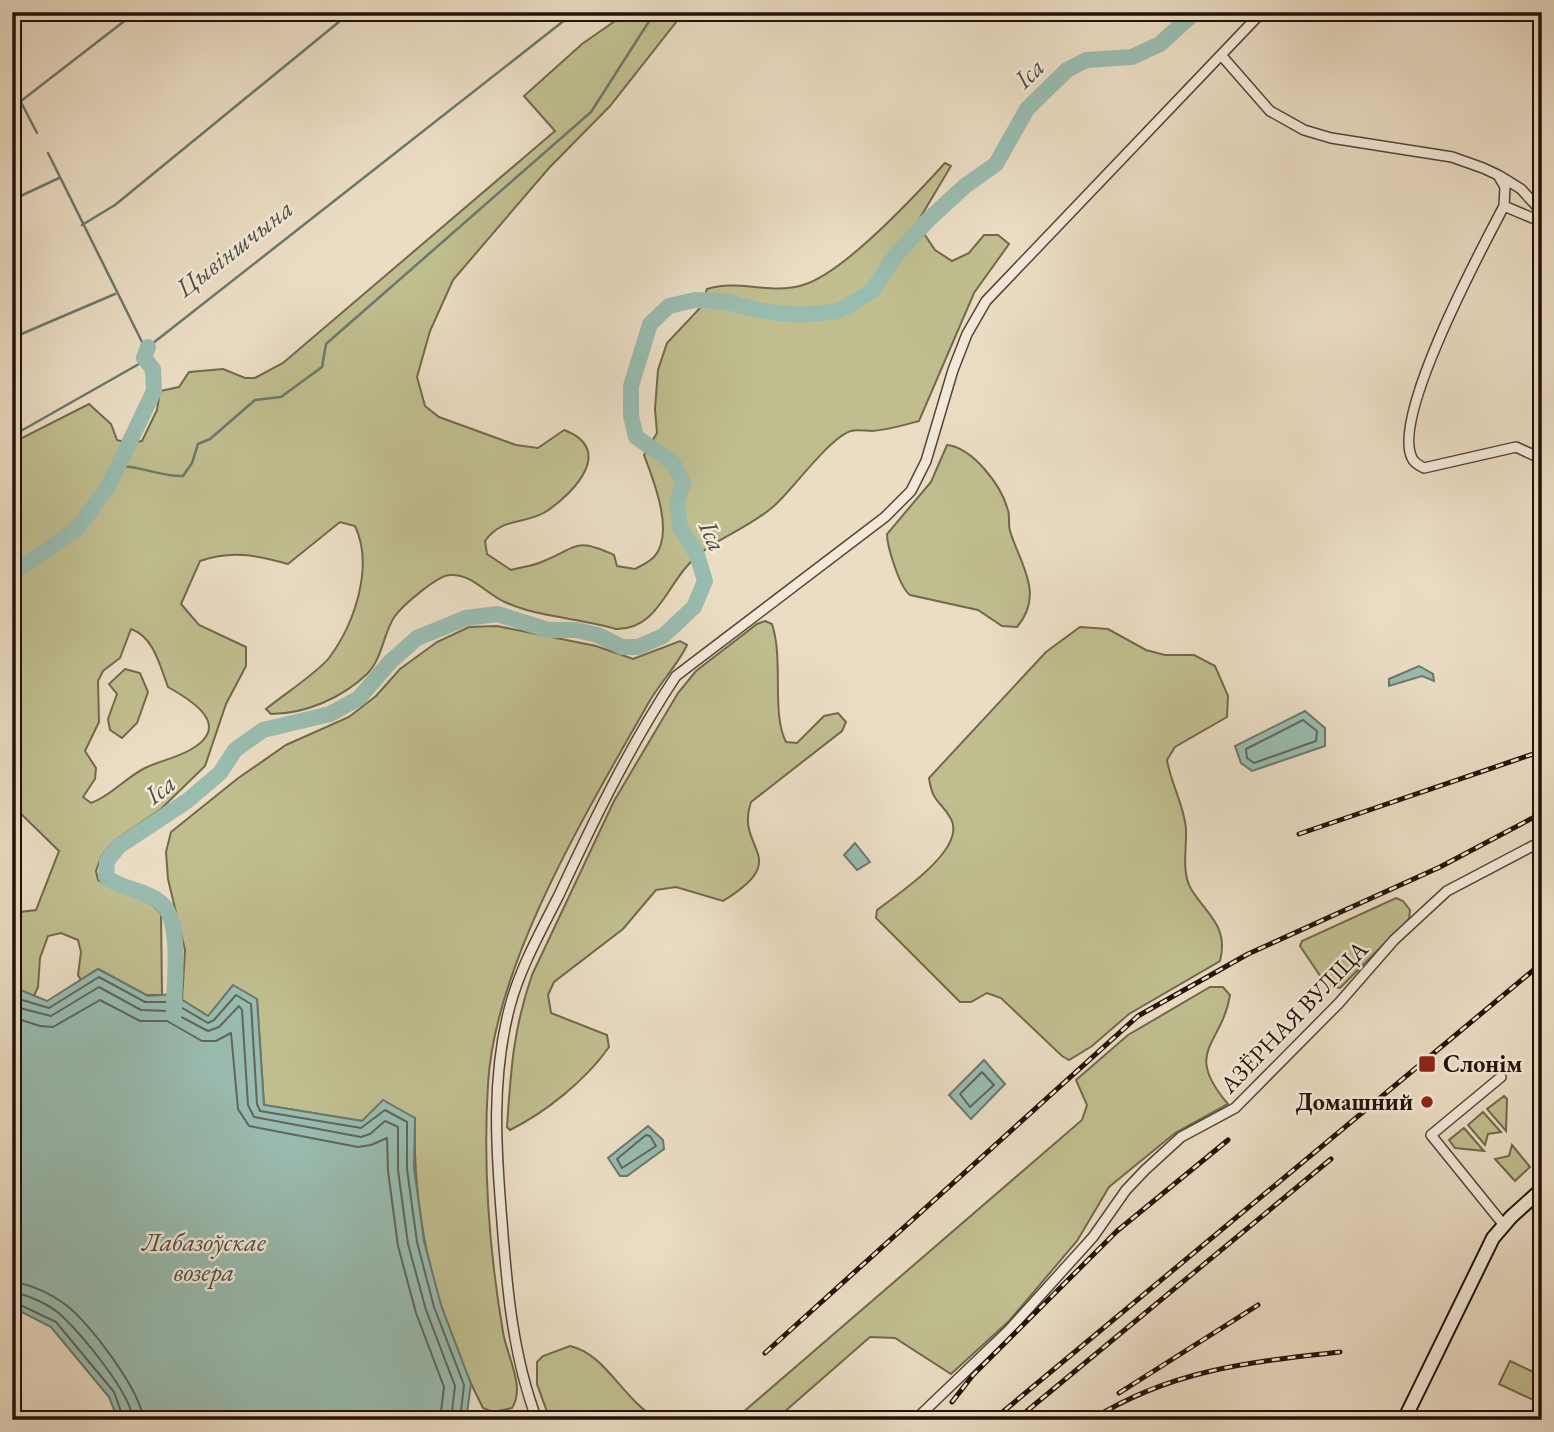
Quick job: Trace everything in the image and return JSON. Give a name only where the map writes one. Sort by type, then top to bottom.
[{"type":"main road","points":[[1404,1420],[1481,1262],[1503,1224],[1541,1193]]},
{"type":"street","points":[[537,1420],[527,1394],[507,1285],[496,1108],[501,1044],[520,976],[600,809],[653,710],[676,676],[884,517],[911,491],[926,461],[953,370],[967,334],[986,301],[1262,12]]},
{"type":"street","points":[[1221,55],[1270,111],[1304,130],[1331,138],[1452,156],[1498,175],[1521,189],[1542,212]]},
{"type":"street","points":[[1498,175],[1504,187],[1504,206],[1471,267],[1443,328],[1411,426],[1409,443],[1412,458],[1424,468],[1516,447],[1542,459]]},
{"type":"street","points":[[1504,206],[1542,222]]},
{"type":"street","name":"АЗЁРНАЯ ВУЛІЦА","points":[[915,1420],[1009,1330],[1093,1237],[1126,1190],[1145,1170],[1181,1137],[1235,1108],[1339,1003],[1394,940],[1438,899],[1447,891],[1542,841]]},
{"type":"street","points":[[1501,1077],[1431,1135],[1503,1224]]},
{"type":"shaded area","points":[[628,12],[684,12],[610,106],[549,168],[453,280],[430,331],[417,377],[425,406],[439,417],[516,445],[538,448],[564,430],[579,438],[587,448],[585,471],[569,493],[547,511],[507,524],[492,533],[485,541],[487,554],[511,570],[536,564],[584,545],[614,555],[617,566],[635,569],[652,559],[660,547],[663,521],[644,455],[657,433],[655,409],[658,370],[667,343],[701,307],[707,289],[719,286],[791,288],[820,278],[878,232],[945,163],[951,166],[917,223],[935,250],[952,261],[969,253],[984,235],[998,235],[1009,244],[974,293],[919,421],[872,431],[853,430],[842,435],[775,505],[708,548],[688,565],[658,607],[640,623],[629,628],[616,629],[533,612],[500,600],[466,578],[458,575],[445,576],[421,591],[395,616],[376,661],[367,674],[335,697],[297,711],[271,714],[266,709],[324,664],[347,628],[359,594],[362,576],[363,559],[355,526],[340,522],[288,564],[244,555],[200,561],[181,604],[199,625],[246,647],[246,666],[226,704],[205,766],[161,809],[114,841],[101,857],[96,871],[98,880],[148,902],[161,914],[162,995],[146,995],[98,969],[81,980],[78,975],[81,952],[78,940],[61,933],[48,936],[40,958],[38,987],[34,996],[18,989],[12,991],[12,913],[36,910],[59,851],[12,805],[12,443],[89,404],[111,424],[117,440],[128,443],[142,441],[157,410],[160,391],[179,387],[189,372],[223,369],[245,378],[255,378],[283,363],[555,131],[524,96],[582,44]],"holes":[[[131,629],[151,645],[168,687],[197,707],[209,723],[208,732],[202,741],[190,750],[145,768],[91,803],[83,797],[95,779],[96,768],[85,751],[99,722],[98,681],[103,671],[120,658]]]},
{"type":"shaded area","points":[[947,445],[967,453],[985,469],[1009,512],[1010,531],[1030,591],[1025,615],[1017,627],[1002,626],[978,610],[910,595],[895,567],[887,534],[931,482]]},
{"type":"shaded area","points":[[765,621],[772,624],[775,638],[779,716],[786,742],[797,743],[824,716],[838,713],[846,722],[842,731],[751,802],[748,818],[759,863],[755,874],[744,886],[723,901],[676,887],[656,890],[623,929],[554,982],[548,995],[551,1013],[607,1035],[609,1047],[589,1071],[564,1094],[510,1130],[507,1127],[517,1032],[532,975],[614,801],[678,693],[696,671],[757,624]]},
{"type":"shaded area","points":[[497,626],[596,646],[633,659],[680,641],[687,645],[649,702],[549,887],[526,937],[494,1037],[488,1084],[488,1208],[498,1301],[517,1390],[512,1408],[493,1412],[483,1408],[440,1303],[423,1230],[418,1193],[415,1118],[362,1121],[264,1105],[257,999],[208,1016],[182,1000],[185,950],[168,879],[166,852],[171,832],[237,779],[286,745],[349,717],[376,696],[400,669],[437,642],[469,627]]},
{"type":"shaded area","points":[[1080,627],[1108,629],[1146,650],[1165,655],[1194,655],[1215,666],[1228,696],[1227,717],[1175,747],[1167,760],[1185,820],[1185,867],[1188,882],[1215,922],[1222,939],[1222,949],[1220,961],[1129,1014],[1092,1046],[1069,1060],[1001,998],[987,993],[971,1002],[960,1002],[876,918],[877,910],[928,870],[949,844],[953,831],[951,819],[935,798],[929,778],[1046,652]]},
{"type":"shaded area","points":[[125,669],[140,673],[148,692],[137,723],[122,738],[110,730],[108,719],[117,694],[109,684]]},
{"type":"shaded area","points":[[1396,898],[1403,901],[1410,910],[1409,919],[1340,988],[1327,986],[1300,946],[1302,941]]},
{"type":"shaded area","points":[[1210,987],[1223,987],[1230,995],[1226,1012],[1206,1059],[1215,1086],[1228,1104],[1175,1133],[1109,1187],[1077,1241],[1009,1321],[951,1374],[895,1338],[870,1337],[775,1420],[734,1420],[1082,1120],[1087,1105],[1076,1080],[1128,1035]]},
{"type":"shaded area","points":[[1504,1096],[1507,1099],[1506,1131],[1487,1109]]},
{"type":"shaded area","points":[[1483,1112],[1501,1132],[1488,1134],[1485,1145],[1468,1125]]},
{"type":"shaded area","points":[[1464,1128],[1484,1151],[1455,1148],[1449,1140]]},
{"type":"shaded area","points":[[1512,1145],[1530,1167],[1515,1181],[1495,1159],[1509,1156]]},
{"type":"shaded area","points":[[570,1346],[595,1359],[636,1402],[660,1420],[550,1420],[537,1384],[537,1362],[543,1356]]},
{"type":"shaded area","points":[[1510,1361],[1542,1376],[1542,1404],[1499,1384]]},
{"type":"water","points":[[1419,666],[1433,674],[1434,681],[1422,676],[1389,686],[1389,679]]},
{"type":"water","points":[[1305,711],[1325,728],[1325,746],[1252,771],[1241,763],[1235,746]]},
{"type":"water","points":[[855,843],[870,862],[857,870],[844,855]]},
{"type":"water","name":"Лабазоўскае возера","points":[[98,969],[148,996],[173,994],[208,1016],[233,985],[257,999],[264,1105],[362,1121],[383,1100],[415,1118],[414,1168],[424,1241],[441,1305],[471,1384],[466,1420],[118,1420],[109,1397],[51,1327],[12,1307],[12,991],[18,989],[47,1001]]},
{"type":"water","points":[[984,1060],[1005,1084],[971,1119],[949,1095]]},
{"type":"water","points":[[648,1126],[663,1140],[664,1149],[627,1176],[620,1176],[608,1158]]},
{"type":"waterway","points":[[21,101],[136,12]]},
{"type":"waterway","points":[[82,225],[115,205],[351,12]]},
{"type":"waterway","name":"Цывіншчына","points":[[148,347],[575,12]]},
{"type":"waterway","points":[[119,466],[183,476],[192,463],[198,444],[210,439],[255,400],[281,397],[322,367],[326,344],[591,112],[655,12]]},
{"type":"waterway","name":"Іса","points":[[174,1014],[175,938],[167,911],[154,898],[119,885],[106,877],[107,861],[119,846],[187,801],[220,773],[235,750],[263,730],[330,714],[359,698],[390,662],[417,638],[466,618],[497,614],[548,630],[576,630],[598,635],[622,647],[638,647],[663,636],[694,607],[705,581],[697,555],[680,527],[677,505],[683,482],[673,463],[636,437],[631,416],[631,386],[650,324],[669,306],[695,300],[722,301],[762,311],[800,315],[839,311],[872,291],[895,256],[928,220],[965,186],[996,164],[1027,109],[1067,70],[1086,60],[1132,57],[1160,44],[1195,12]]},
{"type":"waterway","points":[[12,85],[37,133]]},
{"type":"waterway","points":[[48,153],[146,350]]},
{"type":"waterway","points":[[12,200],[59,178]]},
{"type":"waterway","points":[[12,338],[115,294]]},
{"type":"waterway","name":"Цывіншчына","points":[[12,574],[78,528],[109,485],[154,391],[153,369],[144,358],[148,347]]},
{"type":"waterway","points":[[12,436],[146,360]]},
{"type":"railway","points":[[1299,834],[1542,751]]},
{"type":"railway","points":[[765,1353],[1138,1016],[1248,954],[1440,867],[1542,813]]},
{"type":"railway","points":[[993,1420],[1542,963]]},
{"type":"railway","points":[[952,1402],[973,1375],[1117,1231],[1228,1140]]},
{"type":"railway","points":[[1016,1420],[1331,1159]]},
{"type":"railway","points":[[1119,1393],[1258,1305]]},
{"type":"railway","points":[[1091,1420],[1121,1403],[1181,1379],[1242,1365],[1340,1352]]},
{"type":"place","name":"Слонім","points":[[1427,1064]]},
{"type":"place","name":"Домашний","points":[[1427,1102]]}]
